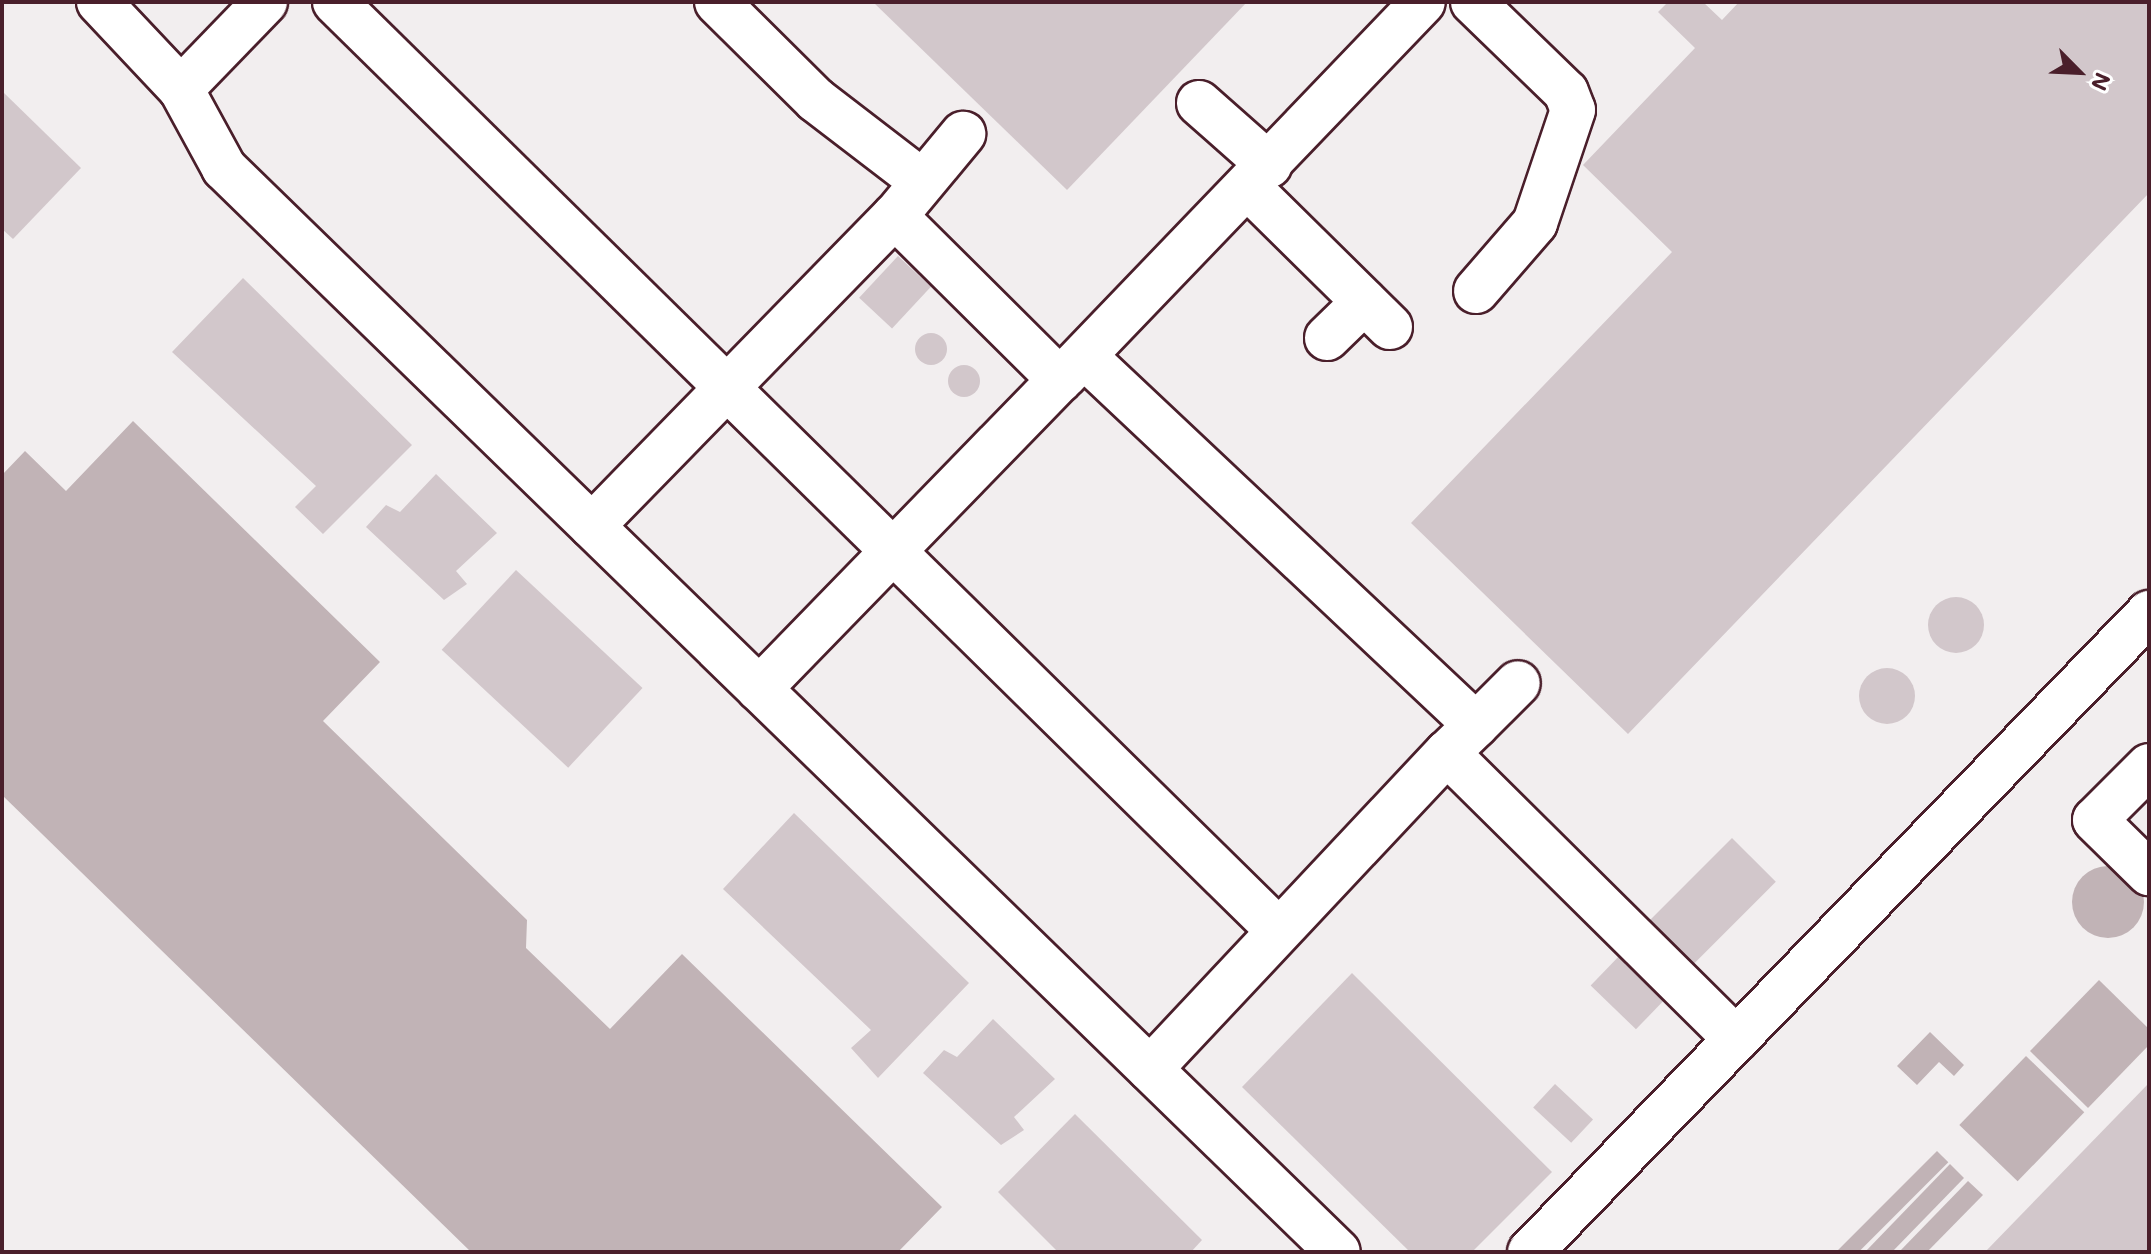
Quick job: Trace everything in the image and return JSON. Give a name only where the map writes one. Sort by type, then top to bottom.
[{"type":"lane","points":[[99,2],[181,89],[224,168],[1338,1252]]},
{"type":"lane","points":[[181,89],[265,2]]},
{"type":"lane","points":[[335,2],[888,554],[1279,931]]},
{"type":"lane","points":[[717,2],[816,100],[919,179]]},
{"type":"lane","points":[[759,689],[1259,176],[1423,2]]},
{"type":"lane","points":[[1473,2],[1566,92],[1573,110],[1535,223],[1476,291]]},
{"type":"lane","points":[[1199,103],[1377,314],[1327,338]]},
{"type":"lane","points":[[592,526],[724,387],[895,216],[919,179],[963,134]]},
{"type":"lane","points":[[895,216],[1072,368],[1461,739],[1736,1039]]},
{"type":"lane","points":[[1530,1252],[2149,613]]},
{"type":"lane","points":[[1150,1069],[1461,739],[1518,683]]},
{"type":"lane","points":[[2149,766],[2095,820],[2149,873]]},
{"type":"shaded area","points":[[2,2],[2149,2],[2149,1252],[2,1252]]},
{"type":"shaded area","points":[[133,421],[380,662],[323,721],[527,920],[526,948],[610,1029],[682,954],[942,1207],[898,1252],[471,1252],[2,795],[2,475],[25,451],[66,491]]},
{"type":"shaded area","points":[[2108,866],[2128,872],[2138,882],[2144,902],[2138,922],[2128,932],[2108,938],[2088,932],[2078,922],[2072,902],[2078,882],[2088,872]]},
{"type":"shaded area","points":[[2099,980],[2149,1029],[2149,1045],[2088,1108],[2030,1051]]},
{"type":"shaded area","points":[[1930,1032],[1964,1065],[1954,1076],[1939,1062],[1917,1085],[1897,1066]]},
{"type":"shaded area","points":[[2026,1056],[2084,1112],[2018,1181],[1959,1125]]},
{"type":"shaded area","points":[[1937,1151],[1948,1162],[1859,1252],[1837,1251]]},
{"type":"shaded area","points":[[1950,1164],[1964,1178],[1892,1252],[1865,1252]]},
{"type":"shaded area","points":[[1968,1181],[1983,1195],[1927,1252],[1899,1252]]},
{"type":"building","points":[[873,2],[1247,2],[1067,190]]},
{"type":"building","points":[[1668,2],[1703,2],[1722,20],[1739,2],[2149,2],[2149,193],[1628,734],[1411,523],[1672,252],[1583,165],[1695,48],[1658,12]]},
{"type":"building","points":[[2,91],[81,168],[13,239],[2,229]]},
{"type":"building","points":[[898,256],[931,287],[892,328],[859,298]]},
{"type":"building","points":[[243,278],[412,445],[323,534],[295,507],[316,486],[172,352]]},
{"type":"building","points":[[931,333],[942,338],[947,349],[942,360],[931,365],[920,360],[915,349],[920,338]]},
{"type":"building","points":[[964,365],[975,370],[980,381],[975,392],[964,397],[953,392],[948,381],[953,370]]},
{"type":"building","points":[[436,474],[497,533],[456,571],[467,584],[444,600],[366,527],[386,505],[400,512]]},
{"type":"building","points":[[516,570],[643,688],[568,768],[442,650]]},
{"type":"building","points":[[1956,597],[1976,605],[1984,625],[1976,645],[1956,653],[1936,645],[1928,625],[1936,605]]},
{"type":"building","points":[[1887,668],[1907,676],[1915,696],[1907,716],[1887,724],[1867,716],[1859,696],[1867,676]]},
{"type":"building","points":[[794,813],[969,983],[878,1078],[851,1048],[871,1030],[723,889]]},
{"type":"building","points":[[1732,838],[1776,882],[1684,974],[1640,930]]},
{"type":"building","points":[[1624,951],[1669,995],[1636,1029],[1591,986]]},
{"type":"building","points":[[1352,973],[1552,1172],[1472,1252],[1410,1252],[1242,1087]]},
{"type":"building","points":[[993,1019],[1055,1079],[1014,1117],[1024,1130],[1001,1145],[923,1073],[944,1050],[957,1057]]},
{"type":"building","points":[[2149,1083],[2149,1252],[1985,1252]]},
{"type":"building","points":[[1555,1084],[1593,1119],[1571,1143],[1533,1107]]},
{"type":"building","points":[[1075,1114],[1202,1240],[1191,1252],[1058,1252],[998,1192]]}]
